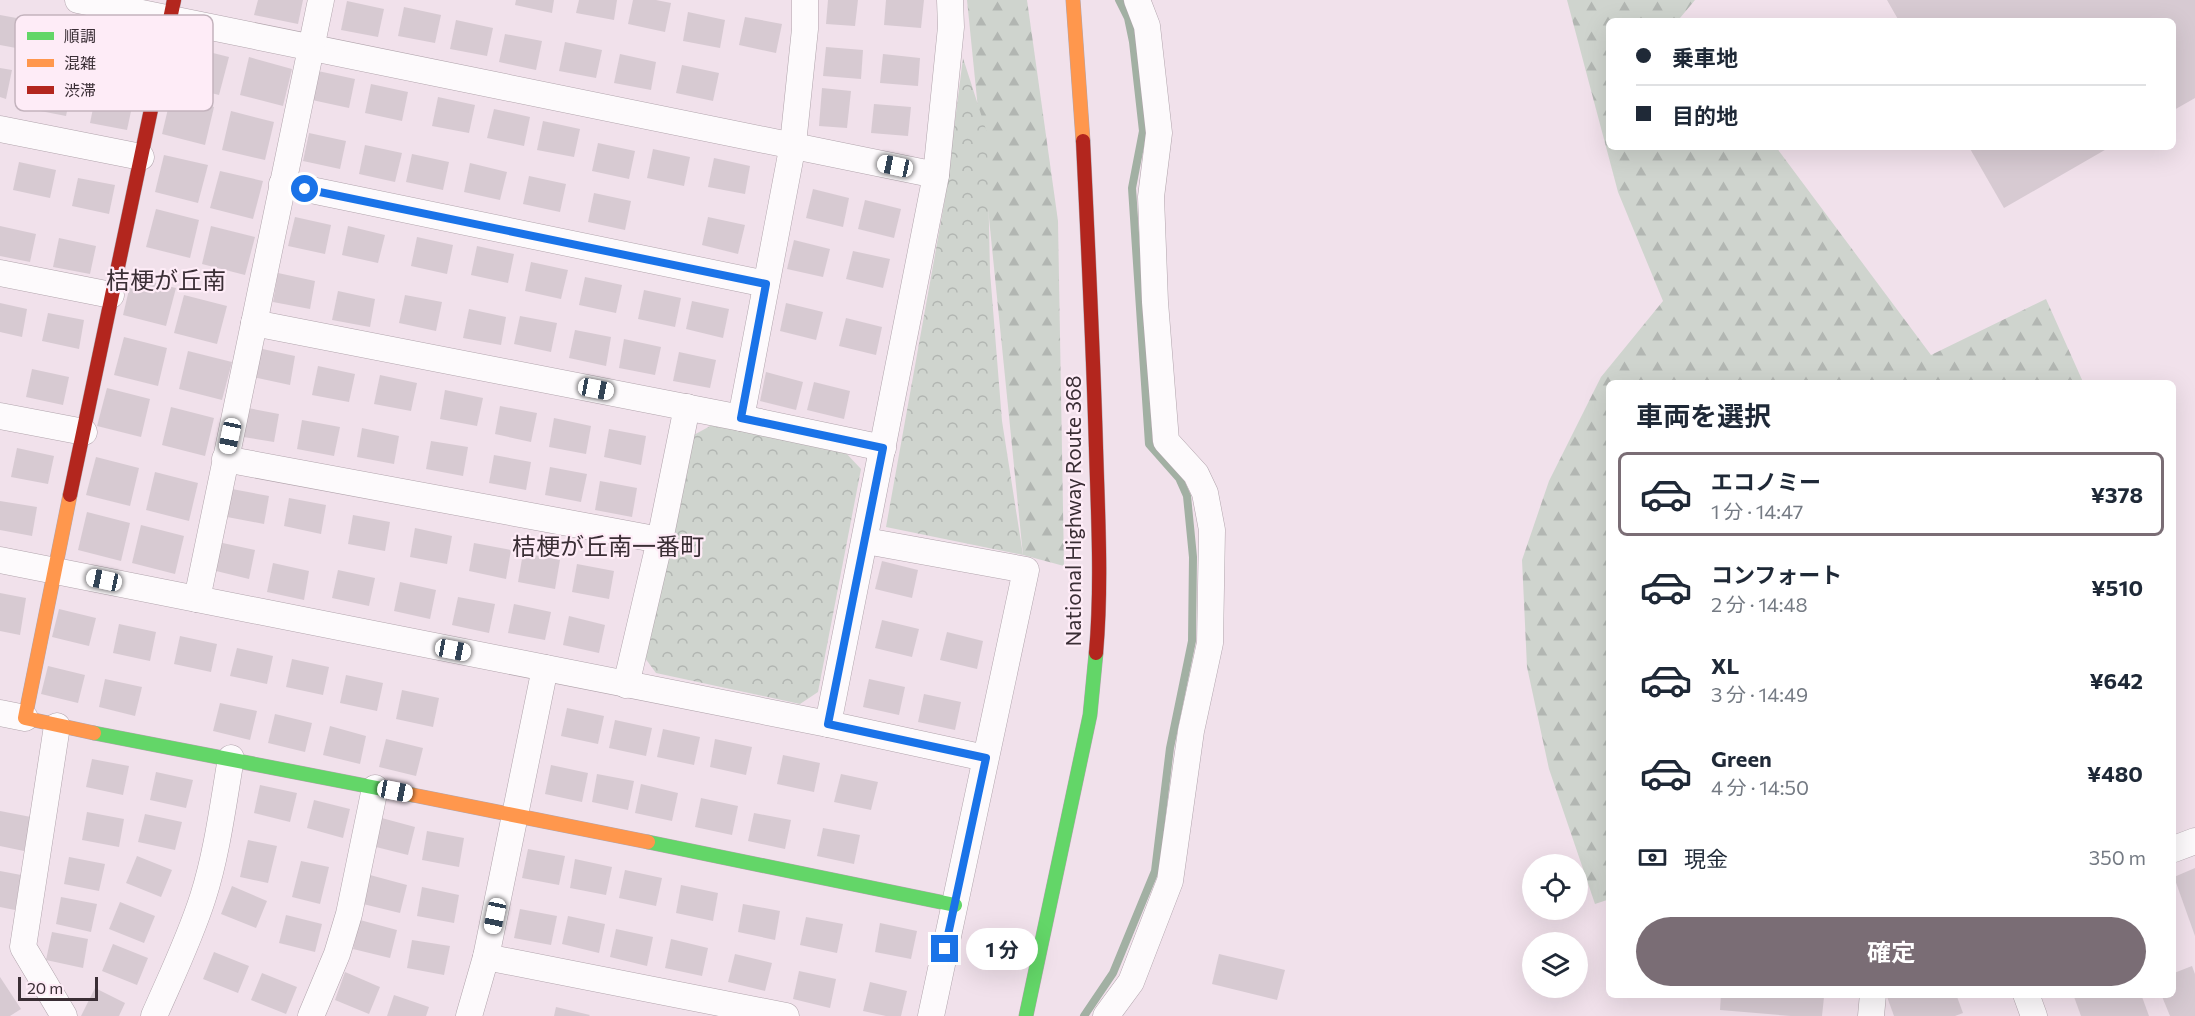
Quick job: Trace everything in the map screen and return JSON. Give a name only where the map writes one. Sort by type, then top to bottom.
[{"type":"main road","name":"National Highway Route 368","points":[[1026,1016],[1090,715],[1098,628],[1098,516],[1091,298],[1073,0]]},
{"type":"main road","points":[[151,111],[25,718],[955,905]]},
{"type":"street","points":[[78,0],[172,9],[194,15]]},
{"type":"street","points":[[197,600],[321,0]]},
{"type":"street","points":[[741,418],[793,144],[805,29],[805,0]]},
{"type":"street","points":[[828,724],[866,541],[936,175],[951,27],[950,0]]},
{"type":"street","points":[[1106,1016],[1131,982],[1170,881],[1191,732],[1210,643],[1212,530],[1204,493],[1196,474],[1166,441],[1155,302],[1151,197],[1159,133],[1147,26],[1137,0]]},
{"type":"street","points":[[213,20],[311,47],[936,175]]},
{"type":"street","points":[[0,129],[141,157]]},
{"type":"street","points":[[282,184],[766,284]]},
{"type":"street","points":[[0,273],[111,295]]},
{"type":"street","points":[[254,323],[687,407],[883,448]]},
{"type":"street","points":[[626,685],[660,540],[687,407]]},
{"type":"street","points":[[0,416],[84,432]]},
{"type":"street","points":[[225,459],[660,540]]},
{"type":"street","points":[[866,541],[1026,570],[931,1016]]},
{"type":"street","points":[[0,560],[828,724],[986,758]]},
{"type":"street","points":[[469,1016],[486,957],[545,668]]},
{"type":"street","points":[[0,713],[25,718]]},
{"type":"street","points":[[57,726],[22,947],[64,1016]]},
{"type":"street","points":[[154,1016],[203,898],[212,866],[231,758]]},
{"type":"street","points":[[311,1016],[337,954],[349,914],[375,788]]},
{"type":"street","points":[[2176,848],[2195,841]]},
{"type":"street","points":[[486,957],[786,1016]]},
{"type":"street","points":[[1871,1016],[1873,998]]},
{"type":"street","points":[[2027,998],[2034,1016]]},
{"type":"green space","points":[[967,0],[1027,0],[1058,221],[1064,566],[1023,555]]},
{"type":"green space","points":[[1567,0],[1695,0],[1680,18],[1606,18],[1606,147]]},
{"type":"green space","points":[[963,58],[987,133],[990,272],[1002,421],[1023,555],[886,527],[945,199]]},
{"type":"green space","points":[[1607,150],[1778,150],[1931,355],[2046,299],[2082,380],[1606,380],[1606,900],[1595,904],[1588,883],[1588,854],[1578,854],[1549,769],[1527,667],[1522,560],[1549,481],[1601,377],[1663,301],[1618,192]]},
{"type":"green space","points":[[712,425],[845,452],[861,469],[818,692],[800,704],[656,673],[645,658],[692,436]]},
{"type":"building","points":[[258,0],[303,0],[298,24],[254,15]]},
{"type":"building","points":[[516,0],[554,0],[552,13],[515,5]]},
{"type":"building","points":[[579,0],[617,0],[614,20],[576,13]]},
{"type":"building","points":[[633,0],[656,0],[671,3],[665,32],[628,24]]},
{"type":"building","points":[[828,0],[858,0],[855,26],[826,24]]},
{"type":"building","points":[[886,0],[924,0],[921,28],[884,25]]},
{"type":"building","points":[[1887,0],[2195,0],[2195,98],[2176,109],[2176,18],[1897,18]]},
{"type":"building","points":[[347,1],[384,9],[378,37],[341,30]]},
{"type":"building","points":[[404,7],[441,15],[435,43],[398,36]]},
{"type":"building","points":[[688,12],[725,20],[720,48],[683,41]]},
{"type":"building","points":[[0,15],[15,18],[15,48],[0,45]]},
{"type":"building","points":[[745,17],[782,24],[776,53],[739,45]]},
{"type":"building","points":[[456,20],[493,28],[487,56],[450,49]]},
{"type":"building","points":[[505,34],[542,41],[536,70],[499,62]]},
{"type":"building","points":[[565,42],[602,50],[596,78],[559,71]]},
{"type":"building","points":[[826,47],[863,50],[861,79],[823,76]]},
{"type":"building","points":[[213,53],[229,57],[219,95],[213,93]]},
{"type":"building","points":[[620,54],[656,62],[651,90],[614,83]]},
{"type":"building","points":[[883,54],[920,58],[918,86],[880,83]]},
{"type":"building","points":[[249,57],[292,69],[283,106],[240,95]]},
{"type":"building","points":[[682,65],[719,73],[713,101],[676,93]]},
{"type":"building","points":[[0,68],[12,70],[6,99],[0,97]]},
{"type":"building","points":[[318,71],[355,79],[349,108],[312,100]]},
{"type":"building","points":[[371,84],[408,92],[402,121],[365,113]]},
{"type":"building","points":[[822,88],[851,91],[847,128],[819,126]]},
{"type":"building","points":[[438,97],[475,105],[469,133],[432,126]]},
{"type":"building","points":[[874,104],[911,107],[908,136],[871,133]]},
{"type":"building","points":[[214,107],[205,145],[162,134],[167,111],[213,111]]},
{"type":"building","points":[[494,109],[530,117],[524,146],[487,138]]},
{"type":"building","points":[[40,111],[67,111],[66,116]]},
{"type":"building","points":[[92,111],[131,111],[127,130],[90,123]]},
{"type":"building","points":[[231,111],[274,122],[265,160],[222,150]]},
{"type":"building","points":[[543,121],[580,129],[574,157],[537,150]]},
{"type":"building","points":[[309,133],[346,141],[340,169],[303,161]]},
{"type":"building","points":[[598,143],[635,151],[629,179],[592,171]]},
{"type":"building","points":[[365,145],[402,153],[395,182],[359,174]]},
{"type":"building","points":[[653,149],[690,157],[684,186],[647,178]]},
{"type":"building","points":[[1971,150],[2105,150],[2004,208]]},
{"type":"building","points":[[412,154],[449,162],[443,190],[406,182]]},
{"type":"building","points":[[164,155],[208,165],[198,203],[155,192]]},
{"type":"building","points":[[714,158],[750,166],[745,194],[708,187]]},
{"type":"building","points":[[19,162],[56,170],[50,198],[13,190]]},
{"type":"building","points":[[470,163],[507,172],[500,200],[464,192]]},
{"type":"building","points":[[220,171],[263,181],[253,219],[210,208]]},
{"type":"building","points":[[529,176],[566,184],[560,212],[523,204]]},
{"type":"building","points":[[78,178],[115,185],[109,214],[72,206]]},
{"type":"building","points":[[813,189],[849,198],[843,227],[806,218]]},
{"type":"building","points":[[594,193],[631,201],[625,230],[588,222]]},
{"type":"building","points":[[865,200],[901,209],[894,238],[858,229]]},
{"type":"building","points":[[156,209],[199,220],[190,258],[146,247]]},
{"type":"building","points":[[295,217],[331,225],[325,254],[288,246]]},
{"type":"building","points":[[708,217],[745,225],[738,254],[702,245]]},
{"type":"building","points":[[0,226],[36,234],[30,262],[0,256]]},
{"type":"building","points":[[211,226],[255,237],[245,275],[202,264]]},
{"type":"building","points":[[348,226],[385,235],[378,263],[342,255]]},
{"type":"building","points":[[417,237],[453,245],[447,274],[411,266]]},
{"type":"building","points":[[59,238],[96,246],[90,274],[53,267]]},
{"type":"building","points":[[794,240],[830,249],[823,277],[787,269]]},
{"type":"building","points":[[477,246],[514,254],[508,283],[471,275]]},
{"type":"building","points":[[853,251],[890,259],[883,288],[846,279]]},
{"type":"building","points":[[531,262],[568,270],[561,299],[525,291]]},
{"type":"building","points":[[278,273],[315,281],[310,309],[273,302]]},
{"type":"building","points":[[132,277],[176,288],[166,326],[123,315]]},
{"type":"building","points":[[585,277],[622,285],[616,313],[579,305]]},
{"type":"building","points":[[644,290],[681,298],[675,327],[638,319]]},
{"type":"building","points":[[338,291],[375,299],[370,327],[332,320]]},
{"type":"building","points":[[184,295],[227,306],[217,344],[174,333]]},
{"type":"building","points":[[405,295],[442,302],[436,331],[399,323]]},
{"type":"building","points":[[692,301],[729,309],[723,338],[686,329]]},
{"type":"building","points":[[0,303],[27,309],[22,337],[0,332]]},
{"type":"building","points":[[786,303],[823,312],[816,340],[780,331]]},
{"type":"building","points":[[469,309],[506,317],[501,345],[463,338]]},
{"type":"building","points":[[48,313],[84,320],[79,349],[42,341]]},
{"type":"building","points":[[520,316],[557,323],[551,352],[514,344]]},
{"type":"building","points":[[846,318],[882,327],[876,355],[839,346]]},
{"type":"building","points":[[575,330],[611,337],[606,366],[569,358]]},
{"type":"building","points":[[124,337],[167,348],[158,386],[114,375]]},
{"type":"building","points":[[624,339],[661,347],[655,375],[619,368]]},
{"type":"building","points":[[258,348],[295,356],[290,385],[253,377]]},
{"type":"building","points":[[188,351],[232,362],[222,400],[179,389]]},
{"type":"building","points":[[679,352],[716,360],[710,388],[673,381]]},
{"type":"building","points":[[318,366],[355,374],[349,402],[312,395]]},
{"type":"building","points":[[32,369],[69,377],[63,405],[26,397]]},
{"type":"building","points":[[766,372],[803,382],[796,410],[760,401]]},
{"type":"building","points":[[380,375],[417,383],[411,411],[374,404]]},
{"type":"building","points":[[814,382],[850,391],[844,419],[807,410]]},
{"type":"building","points":[[107,388],[150,399],[141,437],[97,426]]},
{"type":"building","points":[[445,390],[483,398],[477,426],[440,419]]},
{"type":"building","points":[[500,406],[537,413],[531,442],[495,434]]},
{"type":"building","points":[[171,407],[214,418],[205,456],[162,445]]},
{"type":"building","points":[[243,407],[279,414],[274,442],[237,436]]},
{"type":"building","points":[[554,418],[591,426],[586,454],[549,447]]},
{"type":"building","points":[[302,420],[340,427],[334,456],[297,449]]},
{"type":"building","points":[[362,428],[399,436],[394,464],[357,457]]},
{"type":"building","points":[[609,429],[646,436],[641,465],[604,457]]},
{"type":"building","points":[[431,441],[468,447],[463,476],[426,469]]},
{"type":"building","points":[[17,448],[54,456],[48,484],[11,477]]},
{"type":"building","points":[[494,455],[531,462],[526,490],[489,483]]},
{"type":"building","points":[[96,457],[139,468],[130,506],[86,495]]},
{"type":"building","points":[[550,467],[587,474],[581,502],[545,495]]},
{"type":"building","points":[[155,472],[198,483],[189,521],[146,510]]},
{"type":"building","points":[[600,481],[637,488],[632,517],[595,510]]},
{"type":"building","points":[[232,489],[269,496],[264,524],[227,517]]},
{"type":"building","points":[[289,498],[326,505],[321,534],[284,526]]},
{"type":"building","points":[[0,501],[37,507],[32,536],[0,530]]},
{"type":"building","points":[[87,512],[130,523],[121,561],[78,550]]},
{"type":"building","points":[[353,515],[390,522],[385,551],[348,544]]},
{"type":"building","points":[[141,525],[184,536],[175,574],[132,563]]},
{"type":"building","points":[[415,528],[452,536],[447,564],[410,557]]},
{"type":"building","points":[[218,542],[255,550],[249,579],[212,570]]},
{"type":"building","points":[[474,543],[511,550],[506,579],[469,571]]},
{"type":"building","points":[[523,553],[560,560],[555,589],[518,582]]},
{"type":"building","points":[[882,561],[918,570],[912,598],[875,589]]},
{"type":"building","points":[[273,563],[309,571],[304,600],[267,592]]},
{"type":"building","points":[[577,564],[614,571],[609,599],[572,592]]},
{"type":"building","points":[[338,570],[375,578],[369,606],[332,598]]},
{"type":"building","points":[[400,582],[436,590],[430,619],[394,611]]},
{"type":"building","points":[[0,593],[26,598],[20,635],[0,631]]},
{"type":"building","points":[[458,597],[495,604],[489,633],[452,625]]},
{"type":"building","points":[[514,604],[551,612],[545,640],[508,633]]},
{"type":"building","points":[[59,609],[96,618],[89,646],[52,637]]},
{"type":"building","points":[[569,616],[605,625],[599,653],[563,645]]},
{"type":"building","points":[[882,620],[919,629],[912,657],[875,648]]},
{"type":"building","points":[[119,624],[156,632],[150,661],[113,653]]},
{"type":"building","points":[[947,632],[983,641],[977,669],[940,660]]},
{"type":"building","points":[[180,636],[217,644],[211,672],[174,664]]},
{"type":"building","points":[[237,648],[273,656],[267,684],[230,676]]},
{"type":"building","points":[[292,659],[329,667],[323,695],[286,687]]},
{"type":"building","points":[[48,666],[85,675],[78,703],[41,694]]},
{"type":"building","points":[[346,675],[383,683],[377,711],[340,703]]},
{"type":"building","points":[[105,679],[142,687],[135,716],[99,707]]},
{"type":"building","points":[[869,679],[905,687],[899,715],[863,707]]},
{"type":"building","points":[[402,690],[439,698],[433,727],[396,719]]},
{"type":"building","points":[[924,694],[961,702],[955,730],[918,722]]},
{"type":"building","points":[[220,703],[257,711],[250,740],[213,731]]},
{"type":"building","points":[[567,708],[604,716],[598,744],[561,736]]},
{"type":"building","points":[[275,714],[312,723],[305,752],[268,743]]},
{"type":"building","points":[[615,720],[652,728],[646,756],[609,748]]},
{"type":"building","points":[[330,726],[366,736],[360,764],[323,755]]},
{"type":"building","points":[[663,729],[700,737],[694,765],[657,757]]},
{"type":"building","points":[[386,739],[423,748],[416,776],[379,767]]},
{"type":"building","points":[[715,739],[752,747],[746,775],[710,767]]},
{"type":"building","points":[[783,755],[820,763],[814,792],[777,784]]},
{"type":"building","points":[[92,759],[129,766],[123,795],[86,787]]},
{"type":"building","points":[[551,765],[588,773],[582,802],[545,794]]},
{"type":"building","points":[[156,772],[193,780],[186,808],[150,800]]},
{"type":"building","points":[[597,774],[634,781],[628,810],[592,802]]},
{"type":"building","points":[[841,774],[878,782],[871,810],[834,802]]},
{"type":"building","points":[[641,784],[678,793],[672,821],[635,813]]},
{"type":"building","points":[[260,785],[297,793],[290,822],[254,813]]},
{"type":"building","points":[[701,798],[738,806],[732,835],[695,827]]},
{"type":"building","points":[[314,800],[350,809],[343,838],[307,828]]},
{"type":"building","points":[[0,811],[31,817],[24,851],[0,846]]},
{"type":"building","points":[[87,812],[124,819],[119,847],[82,840]]},
{"type":"building","points":[[754,813],[791,820],[785,849],[748,841]]},
{"type":"building","points":[[145,814],[182,822],[175,850],[138,842]]},
{"type":"building","points":[[378,817],[415,827],[408,855],[372,846]]},
{"type":"building","points":[[823,828],[860,835],[854,864],[817,856]]},
{"type":"building","points":[[427,831],[464,838],[459,867],[422,860]]},
{"type":"building","points":[[248,840],[277,846],[268,883],[240,877]]},
{"type":"building","points":[[528,849],[565,856],[559,885],[522,878]]},
{"type":"building","points":[[137,856],[172,870],[161,897],[126,883]]},
{"type":"building","points":[[69,857],[105,864],[99,891],[64,884]]},
{"type":"building","points":[[575,859],[612,867],[606,895],[570,888]]},
{"type":"building","points":[[301,861],[329,867],[320,904],[292,897]]},
{"type":"building","points":[[2195,868],[2195,936],[2176,883],[2176,876]]},
{"type":"building","points":[[625,870],[662,878],[656,906],[619,898]]},
{"type":"building","points":[[0,871],[21,875],[15,910],[0,907]]},
{"type":"building","points":[[370,875],[407,885],[400,913],[363,904]]},
{"type":"building","points":[[681,885],[718,893],[713,921],[676,913]]},
{"type":"building","points":[[232,886],[267,901],[256,928],[221,914]]},
{"type":"building","points":[[422,887],[459,895],[454,923],[417,916]]},
{"type":"building","points":[[61,897],[97,904],[91,932],[56,924]]},
{"type":"building","points":[[120,902],[155,916],[144,943],[109,929]]},
{"type":"building","points":[[743,904],[780,911],[775,940],[738,932]]},
{"type":"building","points":[[520,909],[557,916],[551,945],[514,938]]},
{"type":"building","points":[[286,915],[322,924],[315,952],[279,943]]},
{"type":"building","points":[[568,916],[605,924],[599,953],[562,944]]},
{"type":"building","points":[[806,917],[843,924],[837,953],[800,945]]},
{"type":"building","points":[[360,920],[397,930],[390,958],[353,949]]},
{"type":"building","points":[[880,923],[917,931],[911,959],[875,952]]},
{"type":"building","points":[[616,929],[653,937],[647,966],[610,957]]},
{"type":"building","points":[[52,932],[88,939],[83,968],[46,960]]},
{"type":"building","points":[[671,939],[708,948],[702,976],[665,968]]},
{"type":"building","points":[[412,940],[450,946],[444,975],[407,968]]},
{"type":"building","points":[[113,944],[148,958],[137,985],[102,971]]},
{"type":"building","points":[[214,952],[249,966],[238,993],[203,979]]},
{"type":"building","points":[[735,954],[772,963],[765,991],[728,982]]},
{"type":"building","points":[[1219,954],[1285,970],[1277,1000],[1212,984]]},
{"type":"building","points":[[2192,966],[2195,974],[2195,1016],[2170,1016],[2163,998],[2176,998],[2176,972]]},
{"type":"building","points":[[799,971],[836,979],[830,1008],[793,999]]},
{"type":"building","points":[[345,972],[380,987],[369,1014],[335,1000]]},
{"type":"building","points":[[262,973],[297,987],[286,1014],[251,1000]]},
{"type":"building","points":[[0,977],[21,1009],[10,1016],[0,1016]]},
{"type":"building","points":[[870,982],[907,991],[901,1016],[886,1016],[863,1011]]},
{"type":"building","points":[[95,988],[125,1003],[119,1016],[81,1016]]},
{"type":"building","points":[[394,995],[429,1007],[426,1016],[387,1016]]},
{"type":"building","points":[[1721,998],[1824,998],[1822,1016],[1791,1016],[1720,1010]]},
{"type":"building","points":[[1887,998],[1957,998],[1963,1013],[1955,1016],[1894,1016]]},
{"type":"building","points":[[2074,998],[2142,998],[2149,1016],[2081,1016]]},
{"type":"building","points":[[556,1007],[590,1015],[554,1016]]},
{"type":"waterway","points":[[1084,1016],[1113,973],[1155,871],[1170,748],[1192,641],[1193,557],[1187,496],[1179,478],[1149,444],[1132,188],[1143,131],[1133,42],[1128,18],[1119,0]]},
{"type":"traffic: fast","points":[[1026,1016],[1090,715],[1096,653]]},
{"type":"traffic: fast","points":[[94,733],[413,795]]},
{"type":"traffic: fast","points":[[648,842],[955,905]]},
{"type":"traffic: slow","points":[[1073,0],[1083,141]]},
{"type":"traffic: slow","points":[[70,495],[25,718],[94,733]]},
{"type":"traffic: slow","points":[[413,795],[648,842]]},
{"type":"traffic: jam","points":[[171,15],[174,0]]},
{"type":"traffic: jam","points":[[70,495],[151,111]]},
{"type":"traffic: jam","points":[[1083,141],[1098,525],[1099,602],[1096,653]]},
{"type":"district","name":"桔梗が丘南","points":[[166,281]]},
{"type":"district","name":"桔梗が丘南一番町","points":[[608,547]]},
{"type":"route","points":[[305,189],[766,284],[741,418],[883,448],[828,724],[986,758],[945,949]]}]
